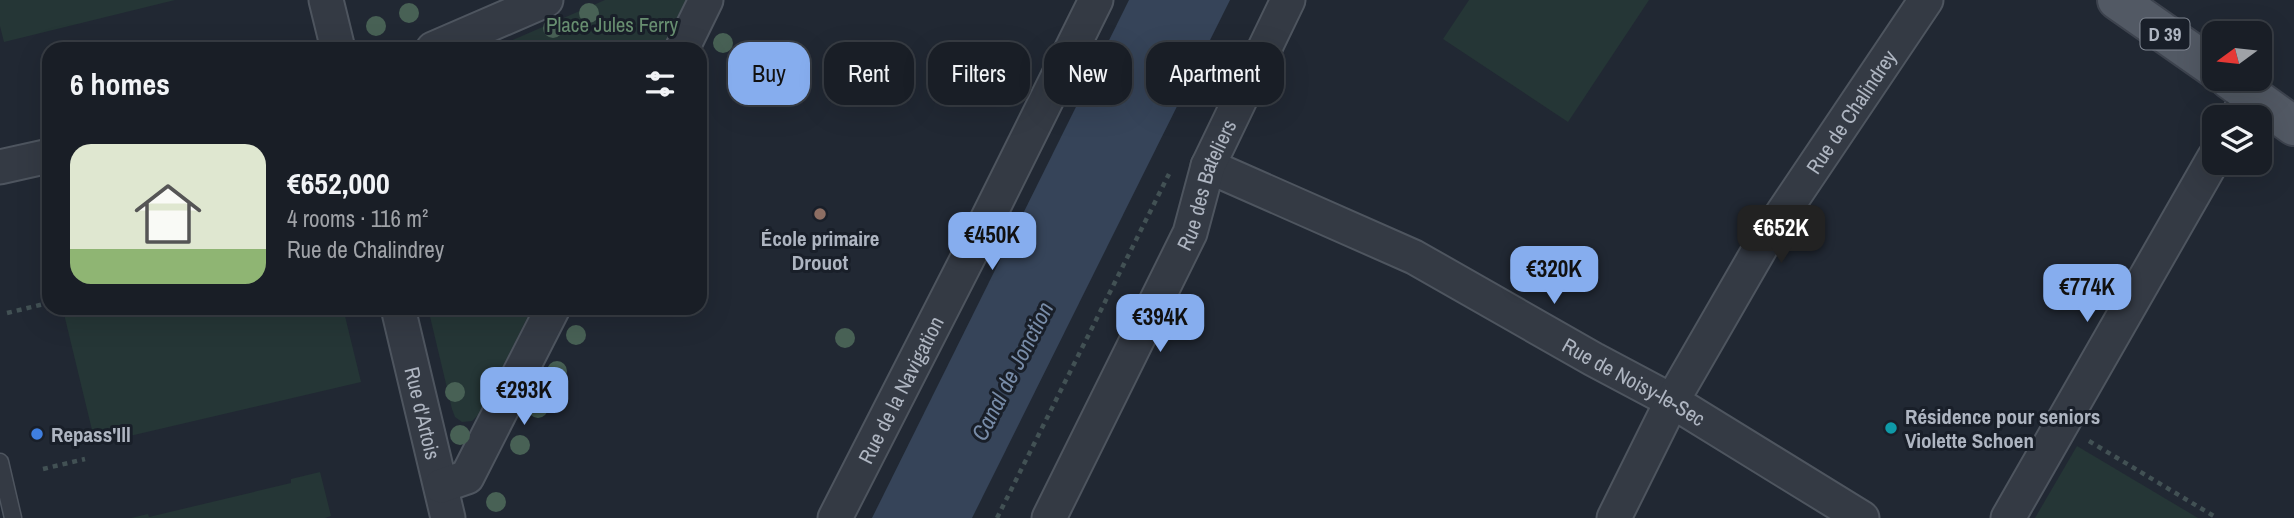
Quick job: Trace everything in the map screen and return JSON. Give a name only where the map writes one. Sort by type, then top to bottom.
[{"type":"main road","name":"D 39","points":[[2117,0],[2202,60]]},
{"type":"main road","points":[[2239,97],[2294,126]]},
{"type":"street","points":[[326,0],[336,42]]},
{"type":"street","points":[[449,42],[546,0]]},
{"type":"street","points":[[685,42],[706,0]]},
{"type":"street","name":"Rue de la Navigation","points":[[835,518],[1096,0]]},
{"type":"street","name":"Rue des Bateliers","points":[[1049,518],[1190,233],[1208,166],[1288,0]]},
{"type":"street","name":"Rue de Chalindrey","points":[[1614,518],[1672,401],[1766,238],[1926,0]]},
{"type":"street","points":[[0,167],[42,158]]},
{"type":"street","name":"Rue de Noisy-le-Sec","points":[[1208,166],[1414,257],[1672,401],[1862,518]]},
{"type":"street","points":[[2008,518],[2204,175]]},
{"type":"street","name":"Rue d'Artois","points":[[400,315],[449,518]]},
{"type":"street","points":[[441,486],[467,477],[549,315]]},
{"type":"lane","points":[[0,463],[13,518]]},
{"type":"path","points":[[997,518],[1170,172]]},
{"type":"path","points":[[7,313],[42,304]]},
{"type":"path","points":[[2061,425],[2217,518]]},
{"type":"path","points":[[43,469],[85,459]]},
{"type":"green space","points":[[0,0],[175,0],[4,42],[0,26]]},
{"type":"green space","name":"Place Jules Ferry","points":[[605,0],[687,0],[666,42],[508,42]]},
{"type":"green space","points":[[1469,0],[1649,0],[1568,122],[1443,39]]},
{"type":"green space","points":[[64,315],[345,315],[361,382],[104,442],[93,434]]},
{"type":"green space","points":[[430,315],[528,315],[479,414],[472,421],[462,422],[455,417]]},
{"type":"green space","points":[[2077,446],[2198,518],[2035,518]]},
{"type":"green space","points":[[320,472],[331,516],[325,518],[131,518],[148,514],[149,517],[291,483],[291,479]]},
{"type":"water","name":"Canal de Jonction","points":[[1129,0],[1230,0],[1209,42],[1146,42],[1146,105],[1178,105],[972,518],[872,518],[1077,105],[1132,105],[1132,42],[1108,42]]},
{"type":"place","name":"École primaire Drouot","points":[[820,214]]},
{"type":"place","name":"Résidence pour seniors Violette Schoen","points":[[1891,428]]},
{"type":"place","name":"Repass'Ill","points":[[37,434]]}]
